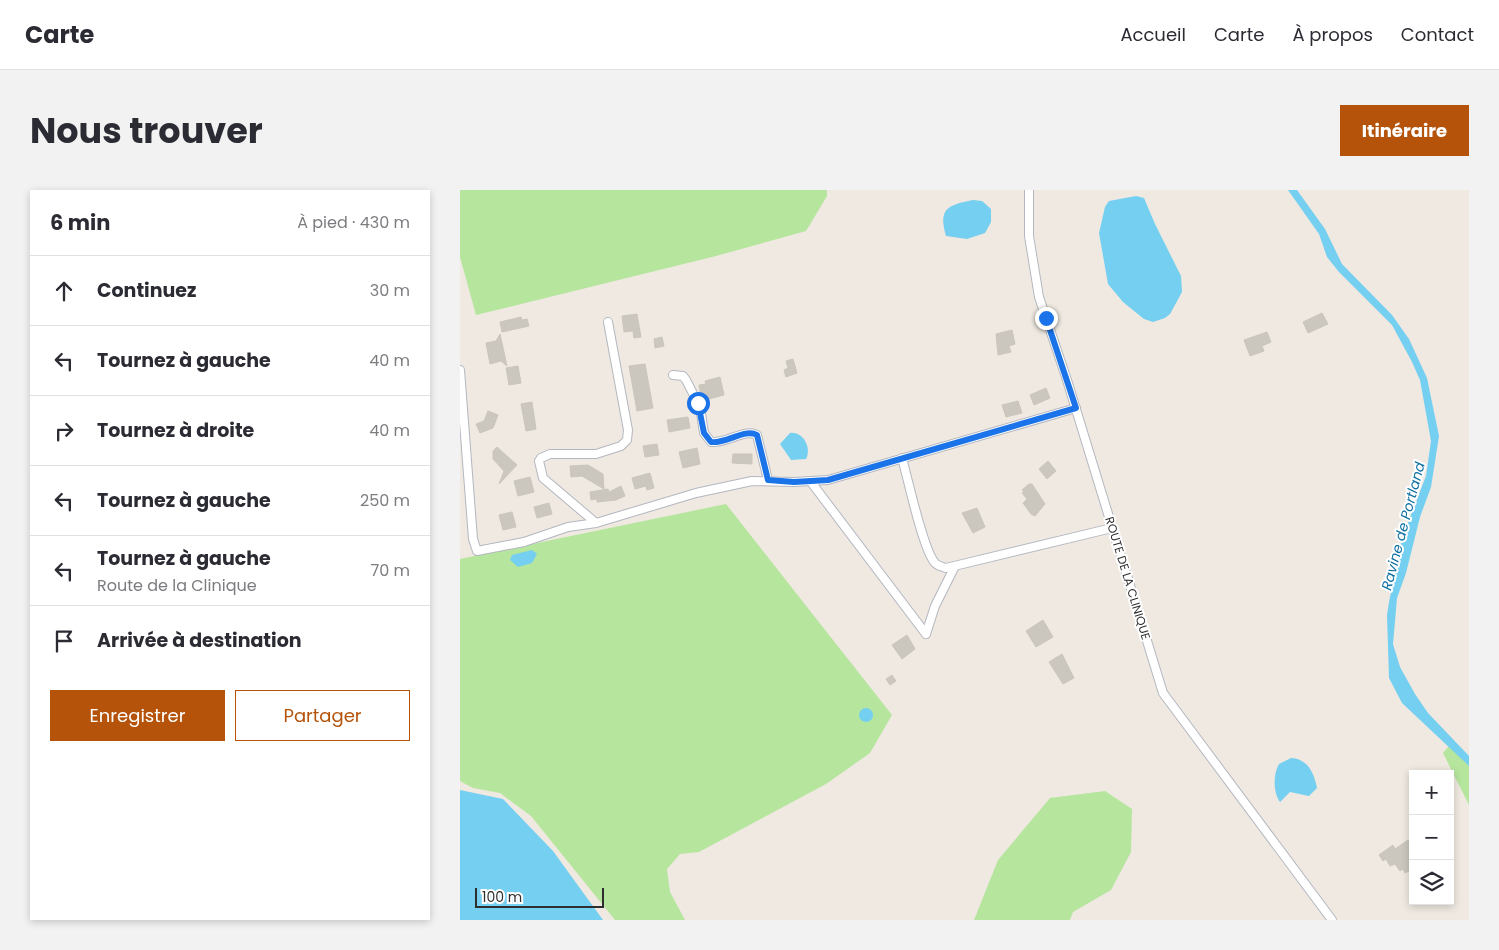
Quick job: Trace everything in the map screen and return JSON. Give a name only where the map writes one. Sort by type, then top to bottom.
[{"type":"street","name":"ROUTE DE LA CLINIQUE","points":[[1029,190],[1029,236],[1036,285],[1076,408],[1158,682],[1167,701],[1332,920]]},
{"type":"street","points":[[596,523],[543,478],[539,461],[550,454],[596,454],[621,446],[627,440],[628,430],[608,322]]},
{"type":"street","points":[[460,370],[473,539],[477,551],[524,542],[696,493],[752,481],[812,482],[828,480],[1076,408]]},
{"type":"street","points":[[673,375],[682,376],[688,383],[700,408],[704,433],[711,442],[732,439],[751,433],[757,435],[768,480]]},
{"type":"street","points":[[902,458],[931,556],[940,567],[955,566],[1112,528]]},
{"type":"street","points":[[812,482],[926,634],[935,606],[955,566]]},
{"type":"green space","points":[[460,190],[827,190],[827,196],[806,231],[716,256],[476,315],[460,257]]},
{"type":"green space","points":[[726,504],[892,715],[870,753],[826,784],[699,852],[680,854],[667,869],[670,892],[685,920],[615,920],[531,816],[500,793],[473,788],[460,781],[460,559]]},
{"type":"green space","points":[[1449,746],[1469,766],[1469,805],[1454,775],[1454,770],[1452,770],[1443,753]]},
{"type":"green space","points":[[1105,791],[1132,809],[1131,852],[1111,890],[1073,912],[1070,920],[974,920],[998,860],[1050,798]]},
{"type":"water","points":[[1288,190],[1297,190],[1325,229],[1342,264],[1392,315],[1409,339],[1427,378],[1439,436],[1431,487],[1420,517],[1406,573],[1397,598],[1393,644],[1400,667],[1415,694],[1428,713],[1469,756],[1469,766],[1402,703],[1389,678],[1387,615],[1389,602],[1402,538],[1426,476],[1431,441],[1420,380],[1392,325],[1339,272],[1327,257],[1319,234]]},
{"type":"water","points":[[1136,196],[1144,198],[1181,276],[1182,292],[1170,314],[1153,322],[1144,319],[1123,302],[1108,284],[1099,233],[1105,207],[1109,201]]},
{"type":"water","points":[[973,200],[982,201],[991,209],[991,222],[985,233],[967,239],[946,236],[943,220],[947,210],[951,206]]},
{"type":"water","points":[[790,433],[799,435],[805,441],[808,450],[806,459],[791,460],[780,444]]},
{"type":"water","points":[[532,550],[537,554],[532,563],[518,567],[510,560],[512,555]]},
{"type":"water","points":[[863,708],[869,708],[873,715],[869,722],[863,722],[859,718],[859,712]]},
{"type":"water","points":[[1291,758],[1306,764],[1314,777],[1317,788],[1309,796],[1290,792],[1280,802],[1275,788],[1276,773],[1279,764]]},
{"type":"water","points":[[460,790],[503,799],[553,851],[603,920],[460,920]]},
{"type":"building","points":[[1322,313],[1328,324],[1308,333],[1303,322]]},
{"type":"building","points":[[637,314],[641,337],[634,338],[633,331],[624,332],[622,316]]},
{"type":"building","points":[[521,317],[522,320],[527,319],[529,326],[502,332],[500,322]]},
{"type":"building","points":[[1012,330],[1015,344],[1009,346],[1011,352],[998,355],[996,334]]},
{"type":"building","points":[[1267,332],[1271,342],[1262,346],[1264,351],[1250,356],[1244,340]]},
{"type":"building","points":[[500,334],[507,366],[501,361],[490,364],[486,343],[496,341]]},
{"type":"building","points":[[662,337],[664,346],[655,348],[654,339]]},
{"type":"building","points":[[793,359],[797,373],[786,377],[784,370],[788,368],[786,361]]},
{"type":"building","points":[[645,364],[653,408],[637,411],[629,366]]},
{"type":"building","points":[[518,366],[521,383],[509,385],[506,368]]},
{"type":"building","points":[[720,377],[724,395],[705,400],[703,396],[701,397],[699,385],[706,384],[705,381]]},
{"type":"building","points":[[1046,388],[1050,398],[1034,405],[1030,395]]},
{"type":"building","points":[[1018,401],[1022,413],[1006,417],[1002,405]]},
{"type":"building","points":[[532,402],[536,429],[526,431],[521,404]]},
{"type":"building","points":[[488,411],[498,415],[493,428],[480,433],[476,424],[484,421]]},
{"type":"building","points":[[688,417],[690,428],[669,432],[667,420]]},
{"type":"building","points":[[657,444],[659,455],[645,457],[643,446]]},
{"type":"building","points":[[497,447],[517,465],[499,484],[504,471],[493,459],[493,451]]},
{"type":"building","points":[[697,448],[700,464],[683,468],[679,452]]},
{"type":"building","points":[[733,454],[752,454],[752,464],[732,463]]},
{"type":"building","points":[[1048,461],[1056,471],[1047,479],[1039,469]]},
{"type":"building","points":[[588,465],[603,474],[604,489],[582,476],[571,477],[570,466]]},
{"type":"building","points":[[650,473],[654,488],[647,490],[646,486],[635,489],[632,478]]},
{"type":"building","points":[[530,477],[534,492],[518,496],[514,481]]},
{"type":"building","points":[[1029,484],[1032,484],[1045,504],[1035,516],[1031,514],[1023,503],[1027,499],[1022,490]]},
{"type":"building","points":[[621,486],[625,496],[616,500],[597,502],[597,499],[591,500],[590,492],[608,489],[609,492]]},
{"type":"building","points":[[549,503],[552,514],[537,518],[534,507]]},
{"type":"building","points":[[977,508],[985,527],[973,533],[962,513]]},
{"type":"building","points":[[512,512],[516,527],[503,530],[499,515]]},
{"type":"building","points":[[1043,620],[1053,637],[1036,647],[1026,631]]},
{"type":"building","points":[[907,635],[915,649],[902,659],[892,645]]},
{"type":"building","points":[[1062,654],[1074,678],[1063,684],[1049,662]]},
{"type":"building","points":[[892,675],[896,681],[890,685],[886,679]]},
{"type":"building","points":[[1408,840],[1409,871],[1405,873],[1403,869],[1400,871],[1395,864],[1390,866],[1386,859],[1383,861],[1379,855],[1393,845],[1395,849]]},
{"type":"route","points":[[698,403],[704,433],[711,442],[732,439],[751,433],[757,435],[768,480],[779,482],[828,480],[1076,408],[1046,318]]},
{"type":"water label","name":"Ravine de Portland","points":[[1403,526]]}]
